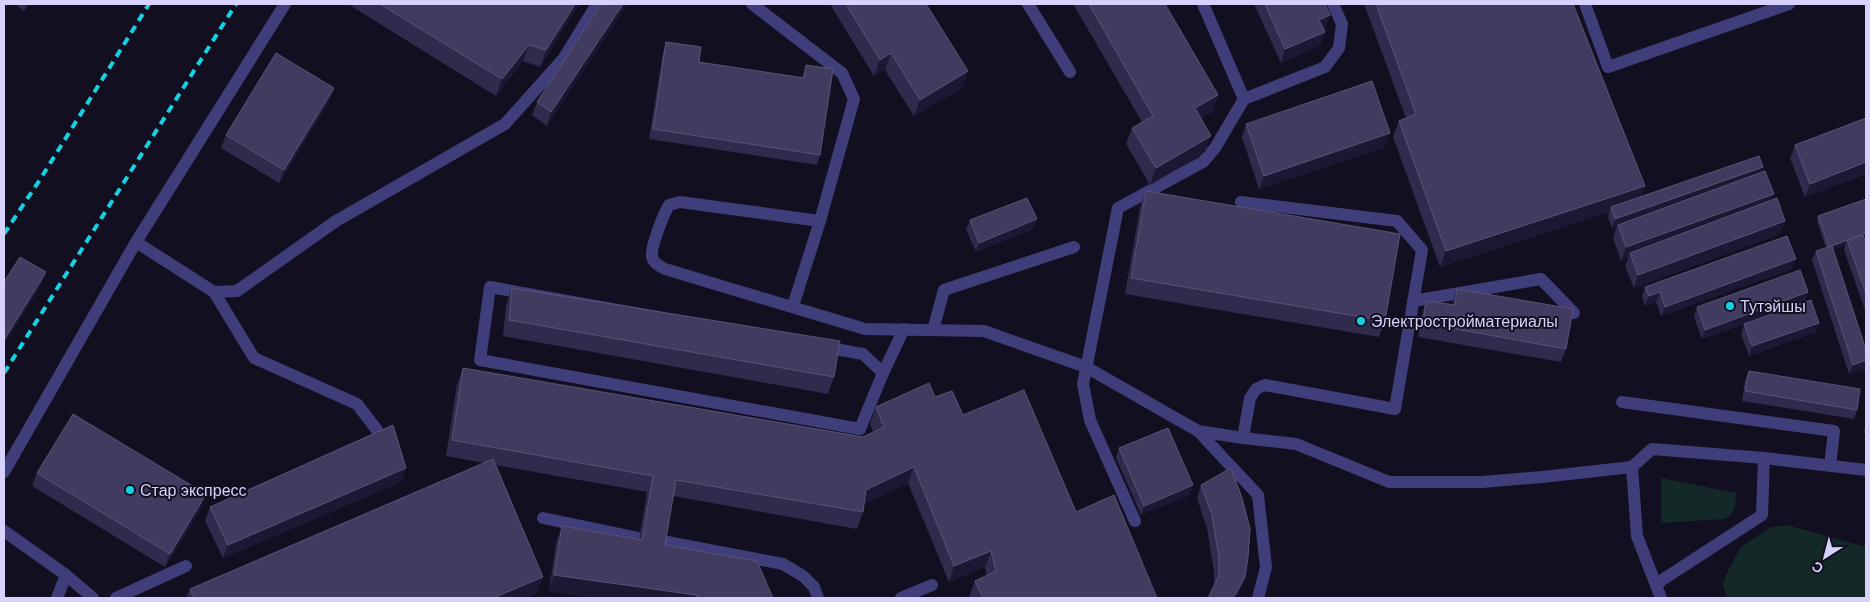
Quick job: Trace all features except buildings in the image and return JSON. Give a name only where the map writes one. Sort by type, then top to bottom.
[{"type":"lane","points":[[4,472],[136,242],[285,4]]},
{"type":"lane","points":[[214,292],[237,291],[336,222],[505,124],[564,58],[597,4]]},
{"type":"lane","points":[[752,4],[842,73],[854,99],[820,221],[793,306]]},
{"type":"lane","points":[[1028,4],[1070,72]]},
{"type":"lane","points":[[1203,4],[1244,100]]},
{"type":"lane","points":[[1135,521],[1090,420],[1083,384],[1118,208],[1203,162],[1215,148],[1244,100],[1325,67],[1339,48],[1342,24],[1333,4]]},
{"type":"lane","points":[[1585,4],[1608,67],[1789,4]]},
{"type":"lane","points":[[820,221],[680,202],[669,205],[663,216],[652,255],[656,264],[664,269],[865,329],[984,331],[1086,367],[1198,431],[1258,495],[1266,567],[1258,598]]},
{"type":"lane","points":[[1241,202],[1397,221],[1422,250],[1395,408],[1265,385],[1256,389],[1250,398],[1243,438]]},
{"type":"lane","points":[[136,242],[214,292],[254,358],[357,404],[377,430]]},
{"type":"lane","points":[[933,330],[944,290],[1074,247]]},
{"type":"lane","points":[[1413,301],[1541,279],[1574,312]]},
{"type":"lane","points":[[883,373],[863,354],[490,287],[480,360],[860,429],[883,373],[904,330]]},
{"type":"lane","points":[[1622,402],[1834,431],[1830,466]]},
{"type":"lane","points":[[1198,431],[1296,444],[1389,482],[1482,482],[1632,467],[1652,450],[1764,458],[1866,470]]},
{"type":"lane","points":[[1656,584],[1762,515],[1764,458]]},
{"type":"lane","points":[[1632,467],[1638,536],[1661,598]]},
{"type":"lane","points":[[543,518],[639,538]]},
{"type":"lane","points":[[4,531],[66,574],[93,598]]},
{"type":"lane","points":[[662,541],[783,564],[803,576],[814,587],[818,598]]},
{"type":"lane","points":[[116,598],[186,566]]},
{"type":"lane","points":[[57,598],[66,574]]},
{"type":"lane","points":[[901,598],[932,585]]},
{"type":"green space","points":[[1661,478],[1736,493],[1733,511],[1724,519],[1661,523]]},
{"type":"green space","points":[[1787,525],[1866,547],[1866,598],[1727,598],[1723,584],[1729,568],[1741,547],[1771,527]]},
{"type":"railway","points":[[4,234],[149,4]]},
{"type":"railway","points":[[4,373],[236,4]]},
{"type":"place","name":"Тутэйшы","points":[[1730,306]]},
{"type":"place","name":"Электростройматериалы","points":[[1361,321]]},
{"type":"place","name":"Стар экспресс","points":[[130,490]]}]
